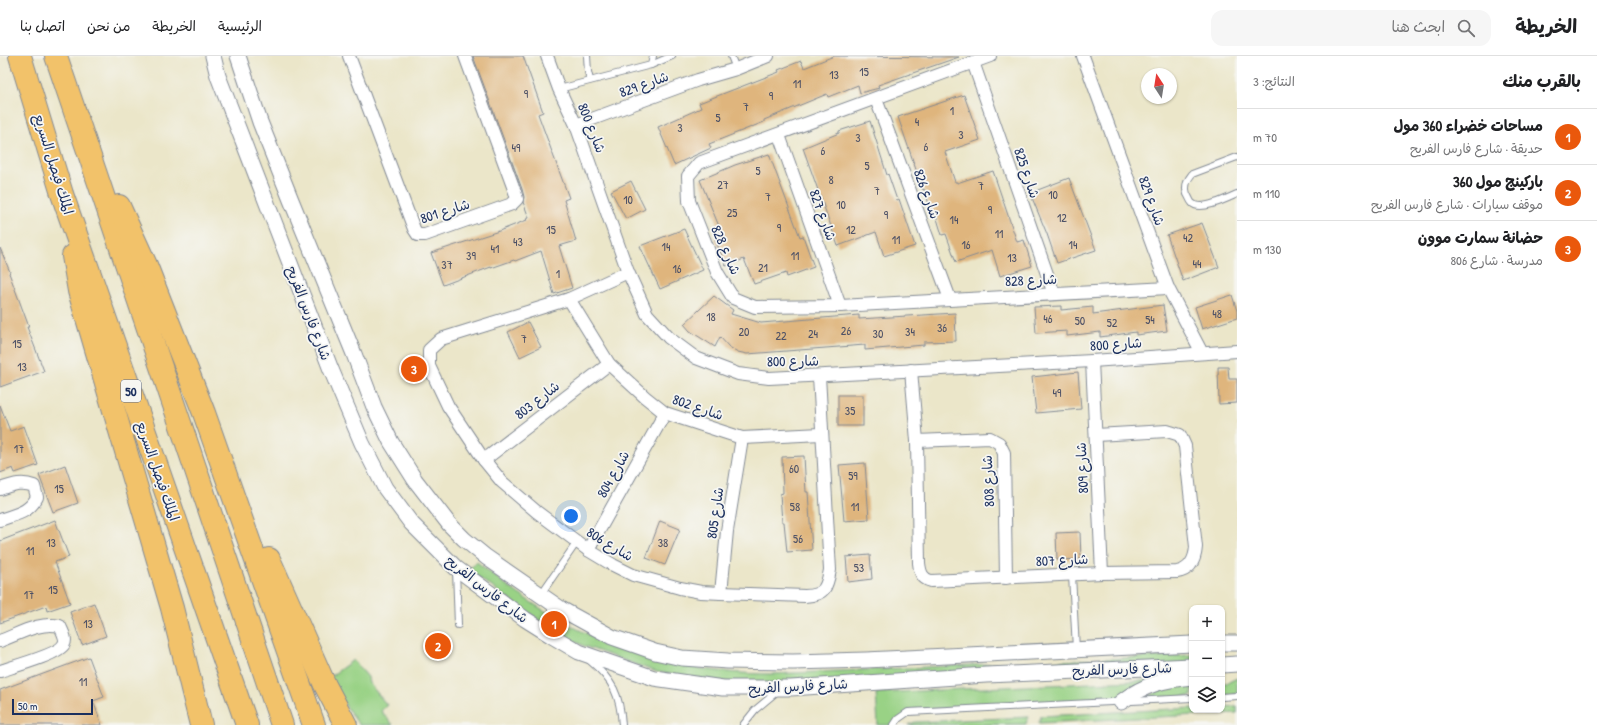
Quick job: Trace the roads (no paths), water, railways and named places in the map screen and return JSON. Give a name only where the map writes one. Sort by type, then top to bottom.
[{"type":"highway","name":"الملك فيصل السريع","points":[[20,56],[62,194],[247,725]]},
{"type":"highway","points":[[56,56],[282,725]]},
{"type":"highway","points":[[63,80],[146,265],[204,413],[314,725]]},
{"type":"highway","points":[[62,194],[79,291],[172,608],[200,725]]},
{"type":"highway","points":[[204,413],[325,685],[346,725]]},
{"type":"highway","points":[[172,608],[214,725]]},
{"type":"street","name":"شارع فارس الفريح","points":[[214,56],[218,76],[330,367],[362,443],[390,494],[412,523],[456,568],[524,619],[579,652],[654,678],[723,688],[782,688],[1003,674],[1189,666]]},
{"type":"street","name":"شارع فارس الفريح","points":[[238,56],[260,122],[277,165],[374,407],[391,442],[415,480],[454,529],[486,557],[540,595],[578,619],[612,637],[656,652],[682,658],[728,661],[793,662],[1189,644]]},
{"type":"street","name":"شارع 801","points":[[349,56],[414,229],[418,235],[425,235],[512,204],[517,199],[464,56]]},
{"type":"street","name":"شارع 800","points":[[546,56],[559,89],[576,125],[628,272],[647,314],[669,338],[696,358],[738,374],[769,378],[1092,361],[1237,351]]},
{"type":"street","name":"شارع 829","points":[[576,125],[698,80],[736,69],[768,56]]},
{"type":"street","name":"شارع 828","points":[[990,56],[699,164],[688,176],[689,201],[717,272],[733,298],[755,307],[840,306],[1168,288]]},
{"type":"street","name":"شارع 829","points":[[1083,56],[1168,288],[1202,353]]},
{"type":"street","name":"شارع 825","points":[[973,62],[1054,294]]},
{"type":"street","name":"شارع 826","points":[[876,98],[950,299]]},
{"type":"street","name":"شارع 827","points":[[779,135],[840,306]]},
{"type":"street","name":"شارع 806","points":[[628,272],[569,299],[441,339],[429,350],[429,366],[448,406],[484,460],[502,482],[537,512],[577,542],[613,565],[633,574],[680,588],[701,592],[805,596],[816,595],[826,586],[830,570],[821,434],[819,376]]},
{"type":"street","name":"شارع 802","points":[[569,299],[609,364],[664,413],[742,438],[821,434]]},
{"type":"street","name":"شارع 809","points":[[1092,361],[1102,573]]},
{"type":"street","name":"شارع 803","points":[[484,460],[609,364]]},
{"type":"street","name":"شارع 807","points":[[911,370],[917,441],[919,564],[921,574],[927,580],[1185,570],[1192,563],[1196,554],[1196,547],[1185,446],[1180,435],[1167,431],[1096,435]]},
{"type":"street","name":"شارع 804","points":[[588,550],[664,413]]},
{"type":"street","name":"شارع 805","points":[[721,593],[727,530],[742,438]]},
{"type":"street","name":"شارع 808","points":[[917,441],[990,438],[999,443],[1004,453],[1006,578]]},
{"type":"street","points":[[0,489],[25,482],[34,486],[37,497],[34,504],[27,511],[0,520]]},
{"type":"street","points":[[0,641],[43,625],[52,624],[60,626],[65,638],[64,644],[57,652],[0,671]]},
{"type":"street","points":[[1225,643],[1237,643]]},
{"type":"street","points":[[1045,673],[1037,668],[1035,661],[1037,656],[1047,650]]},
{"type":"street","points":[[1003,674],[1012,667],[1012,660],[1004,652]]},
{"type":"street","points":[[1121,702],[1130,695],[1151,684],[1189,677]]},
{"type":"lane","points":[[589,56],[588,72],[590,80]]},
{"type":"lane","points":[[651,65],[653,56]]},
{"type":"lane","points":[[559,89],[651,65],[672,56]]},
{"type":"lane","points":[[731,56],[736,69]]},
{"type":"lane","points":[[1237,157],[1192,174],[1187,180],[1186,185],[1186,192],[1192,203],[1196,206],[1215,203],[1237,194]]},
{"type":"lane","points":[[540,595],[577,542]]},
{"type":"lane","points":[[456,568],[458,625]]},
{"type":"lane","points":[[1072,575],[1076,649]]},
{"type":"lane","points":[[579,652],[602,671],[612,683],[618,698],[622,725]]},
{"type":"lane","points":[[743,725],[755,710],[782,688]]},
{"type":"lane","points":[[1225,697],[1237,696]]},
{"type":"lane","points":[[894,725],[898,719],[908,712],[1189,698]]},
{"type":"place","name":"حضانة سمارت موون","points":[[414,369]]},
{"type":"place","name":"مساحات خضراء 360 مول","points":[[554,624]]},
{"type":"place","name":"باركينج مول 360","points":[[438,646]]}]
